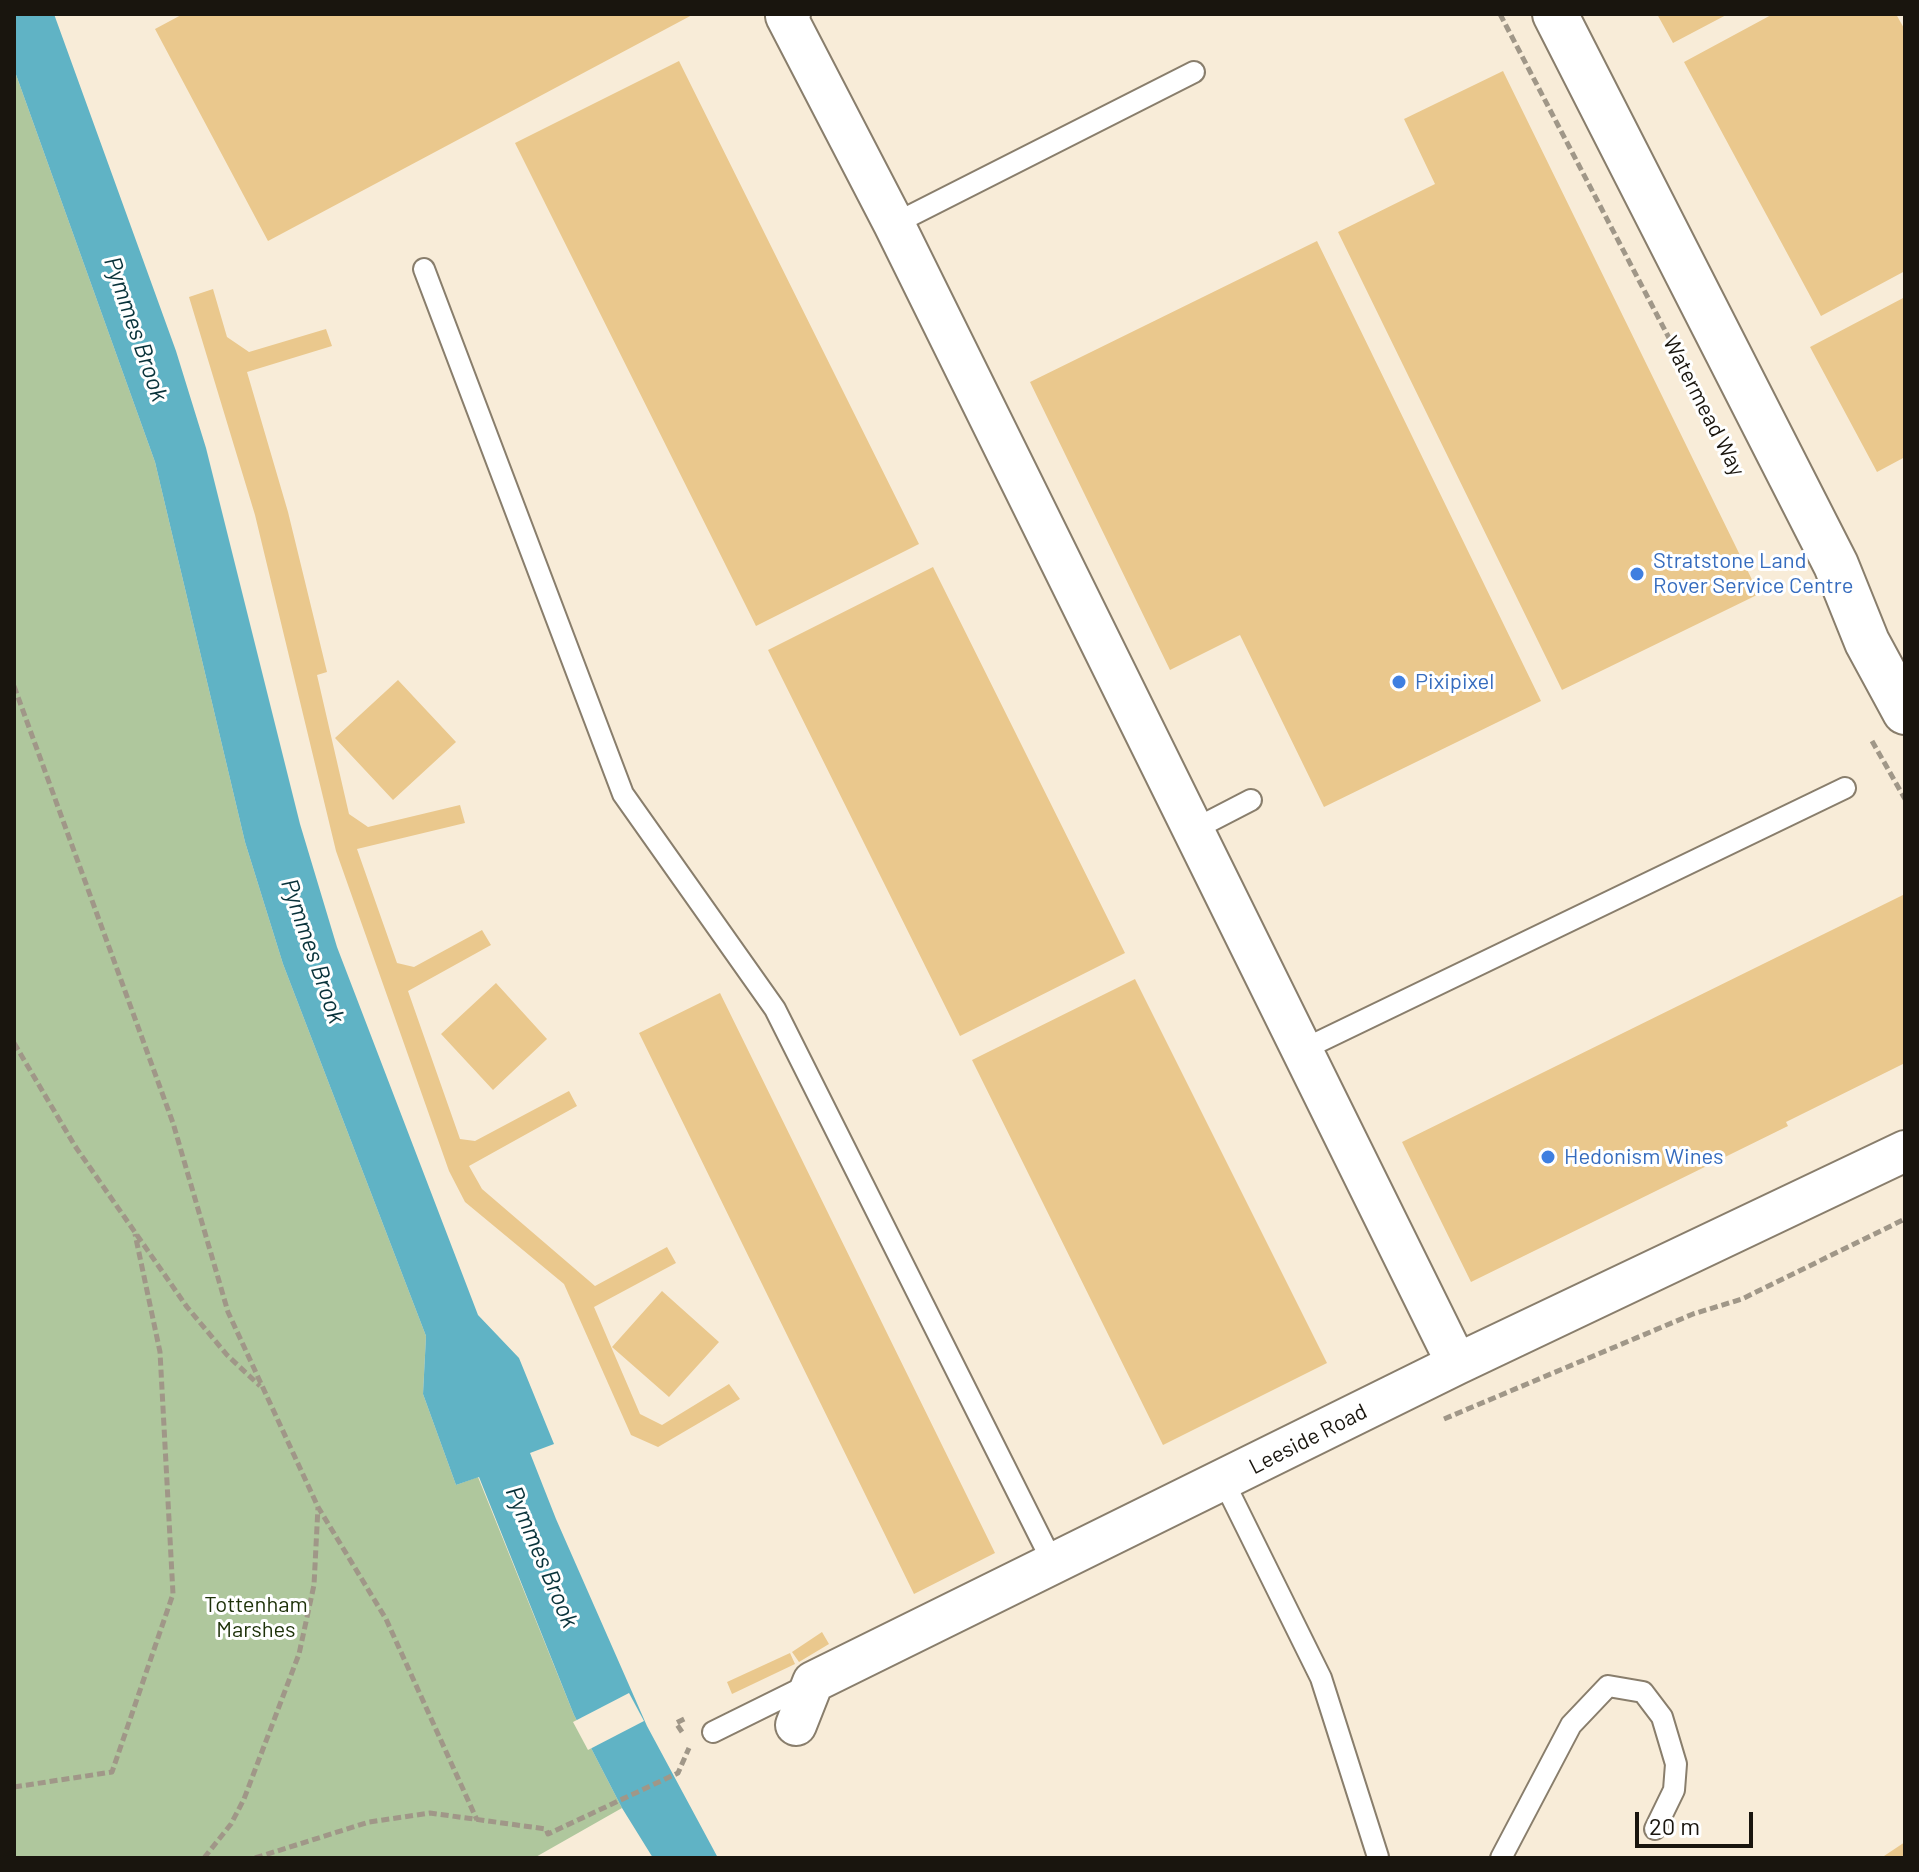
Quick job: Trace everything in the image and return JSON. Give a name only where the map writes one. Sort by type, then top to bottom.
[{"type":"main road","name":"Watermead Way","points":[[1555,14],[1836,565],[1867,642],[1885,719]]},
{"type":"main road","name":"Watermead Way","points":[[1836,565],[1905,651]]},
{"type":"street","points":[[790,14],[786,16],[894,224],[1457,1364]]},
{"type":"street","name":"Leeside Road","points":[[813,1682],[1224,1482],[1457,1364],[1905,1151]]},
{"type":"street","points":[[796,1725],[813,1682]]},
{"type":"lane","points":[[894,224],[1194,72]]},
{"type":"lane","points":[[424,269],[623,794],[775,1009],[1054,1565]]},
{"type":"lane","points":[[1302,1050],[1845,788]]},
{"type":"lane","points":[[1193,830],[1251,800]]},
{"type":"lane","points":[[1224,1482],[1321,1678],[1378,1857]]},
{"type":"lane","name":"Leeside Road","points":[[713,1732],[813,1682]]},
{"type":"lane","points":[[1501,1858],[1571,1725],[1608,1686],[1643,1692],[1662,1717],[1676,1764],[1674,1790],[1655,1829]]},
{"type":"path","name":"Watermead Way","points":[[1500,14],[1685,370]]},
{"type":"path","points":[[14,686],[164,1096],[228,1312],[318,1507],[386,1619],[477,1820]]},
{"type":"path","points":[[1885,719],[1905,799]]},
{"type":"path","points":[[14,1043],[75,1146],[135,1234],[227,1355],[264,1389]]},
{"type":"path","points":[[1632,1341],[1693,1314],[1742,1299],[1905,1219]]},
{"type":"path","points":[[14,1787],[112,1772],[173,1594],[160,1352],[135,1234]]},
{"type":"path","points":[[204,1858],[231,1824],[244,1799],[299,1654],[314,1585],[318,1507]]},
{"type":"path","points":[[255,1858],[369,1822],[430,1813],[546,1829],[548,1834],[678,1773]]},
{"type":"green space","name":"Tottenham Marshes","points":[[14,69],[155,462],[245,842],[283,964],[426,1336],[423,1394],[456,1485],[478,1477],[574,1715],[622,1808],[534,1858],[14,1858]]},
{"type":"water","name":"Pymmes Brook","points":[[14,14],[54,14],[176,351],[206,448],[300,824],[337,947],[478,1315],[519,1358],[554,1444],[530,1453],[556,1519],[647,1726],[718,1858],[653,1858],[622,1808],[574,1715],[479,1477],[456,1485],[423,1394],[426,1336],[283,964],[245,842],[155,462],[14,69]]},
{"type":"pier","points":[[629,1693],[644,1721],[588,1750],[573,1722]]},
{"type":"building","points":[[183,14],[694,14],[268,241],[155,29]]},
{"type":"building","points":[[1657,14],[1728,14],[1673,43]]},
{"type":"building","points":[[1773,14],[1896,14],[1905,30],[1905,271],[1821,316],[1684,62]]},
{"type":"building","points":[[679,61],[919,544],[756,626],[515,143]]},
{"type":"building","points":[[1503,71],[1759,594],[1562,690],[1338,232],[1435,184],[1404,119]]},
{"type":"building","points":[[1317,241],[1541,701],[1324,807],[1240,635],[1170,670],[1030,382]]},
{"type":"building","points":[[213,289],[227,337],[249,352],[326,329],[332,346],[247,372],[288,512],[327,672],[317,675],[349,814],[368,827],[460,805],[465,823],[357,849],[397,963],[414,967],[482,930],[491,945],[408,991],[460,1139],[475,1141],[569,1091],[577,1106],[469,1166],[482,1189],[595,1286],[667,1247],[676,1263],[594,1307],[640,1414],[662,1425],[729,1384],[740,1399],[658,1447],[631,1435],[564,1284],[465,1202],[449,1171],[336,851],[255,515],[189,297]]},
{"type":"building","points":[[1905,297],[1905,457],[1877,472],[1810,347]]},
{"type":"building","points":[[933,567],[1125,953],[960,1036],[768,650]]},
{"type":"building","points":[[398,680],[456,742],[393,800],[335,738]]},
{"type":"building","points":[[1905,894],[1905,1063],[1786,1122],[1788,1126],[1471,1282],[1402,1142]]},
{"type":"building","points":[[1135,979],[1327,1363],[1163,1445],[972,1060]]},
{"type":"building","points":[[496,983],[547,1039],[493,1090],[441,1034]]},
{"type":"building","points":[[720,993],[995,1553],[914,1594],[639,1033]]},
{"type":"building","points":[[662,1291],[719,1342],[669,1397],[612,1347]]},
{"type":"building","points":[[822,1632],[829,1644],[799,1662],[792,1652]]},
{"type":"building","points":[[790,1653],[795,1664],[732,1694],[727,1682]]},
{"type":"building","points":[[1905,1842],[1905,1858],[1881,1858]]},
{"type":"place","name":"Stratstone Land Rover Service Centre","points":[[1637,574]]},
{"type":"place","name":"Pixipixel","points":[[1399,682]]},
{"type":"place","name":"Hedonism Wines","points":[[1548,1157]]}]
